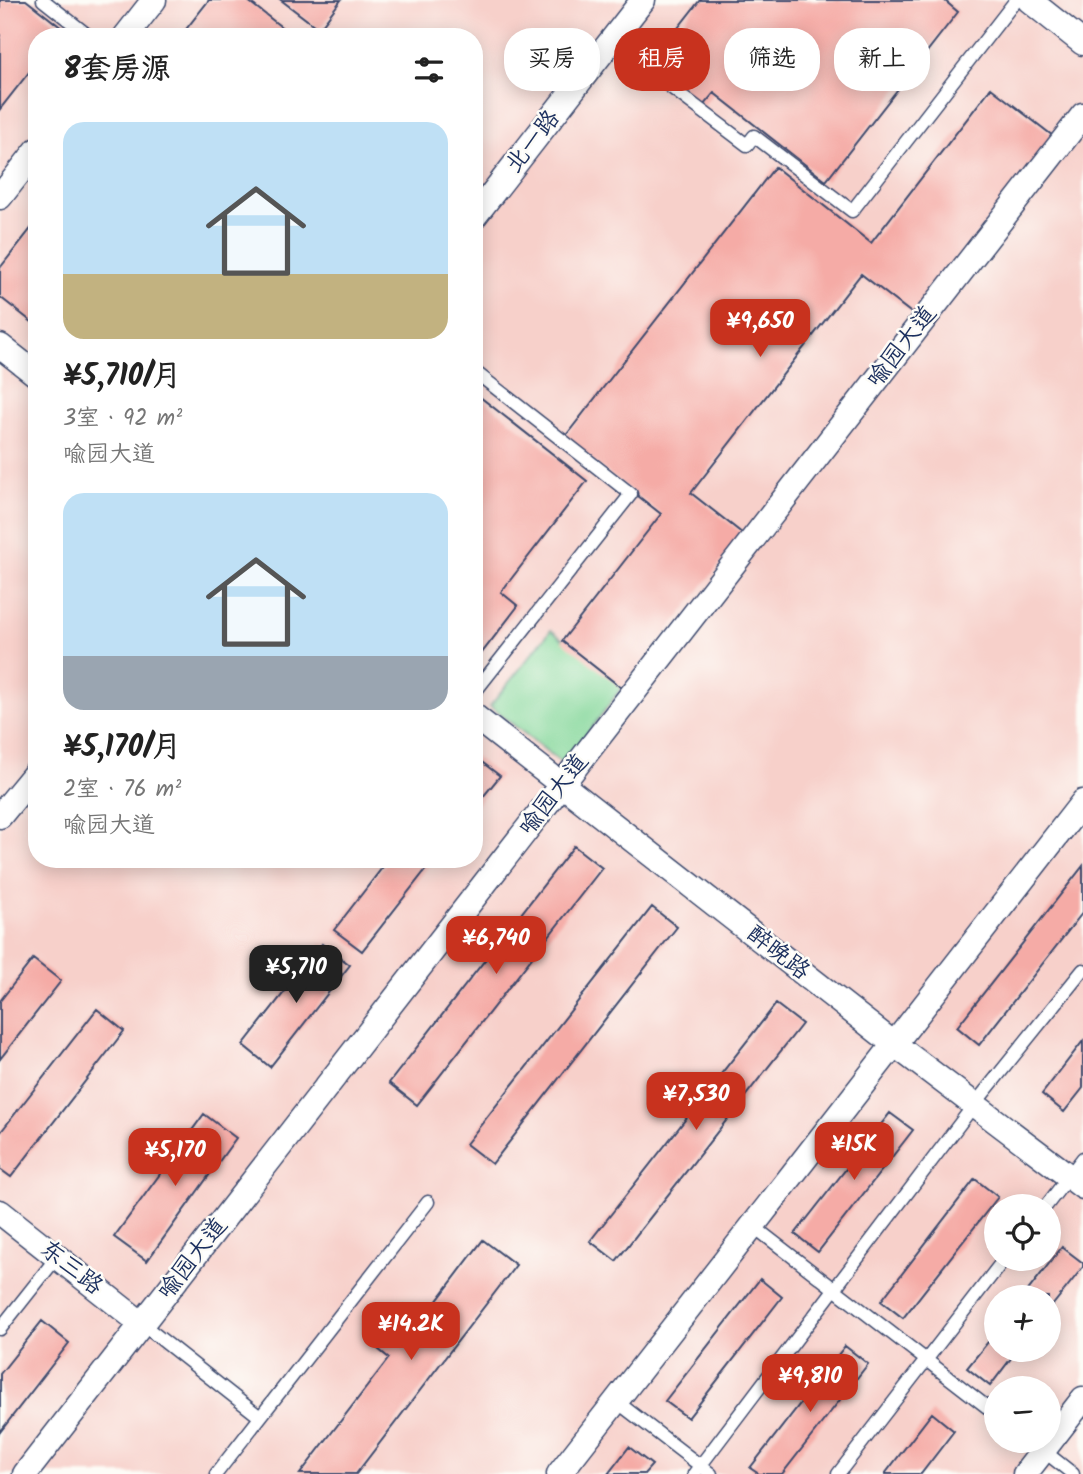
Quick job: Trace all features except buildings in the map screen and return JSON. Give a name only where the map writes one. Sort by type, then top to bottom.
[{"type":"street","points":[[132,28],[154,0]]},
{"type":"street","name":"北一路","points":[[483,206],[643,0]]},
{"type":"street","points":[[1029,0],[1083,43]]},
{"type":"street","name":"喻园大道","points":[[25,1474],[1083,115]]},
{"type":"street","points":[[0,197],[28,161]]},
{"type":"street","points":[[0,346],[28,368]]},
{"type":"street","name":"醉晚路","points":[[483,723],[974,1105],[1078,1174]]},
{"type":"street","points":[[0,816],[28,782]]},
{"type":"street","points":[[559,1474],[894,1044],[1081,810]]},
{"type":"street","name":"东三路","points":[[0,1212],[142,1324]]},
{"type":"street","points":[[1061,1421],[1083,1399]]},
{"type":"street","points":[[1025,1474],[1033,1453]]},
{"type":"lane","points":[[43,0],[79,28]]},
{"type":"lane","points":[[611,42],[747,145],[754,136],[852,211],[1016,0]]},
{"type":"lane","points":[[483,378],[631,494],[483,682]]},
{"type":"lane","points":[[697,1470],[974,1105],[1083,970]]},
{"type":"lane","points":[[1058,1194],[1078,1174]]},
{"type":"lane","points":[[216,1474],[428,1202]]},
{"type":"lane","points":[[752,1226],[984,1405]]},
{"type":"lane","points":[[0,1329],[57,1257]]},
{"type":"lane","points":[[838,1474],[995,1271]]},
{"type":"lane","points":[[142,1324],[260,1417]]},
{"type":"lane","points":[[616,1401],[697,1470],[711,1474]]},
{"type":"lane","points":[[1046,1453],[1073,1474]]},
{"type":"shaded area","points":[[0,0],[1083,0],[1083,1474],[0,1474]]},
{"type":"green space","points":[[551,630],[622,687],[564,765],[490,706]]}]
